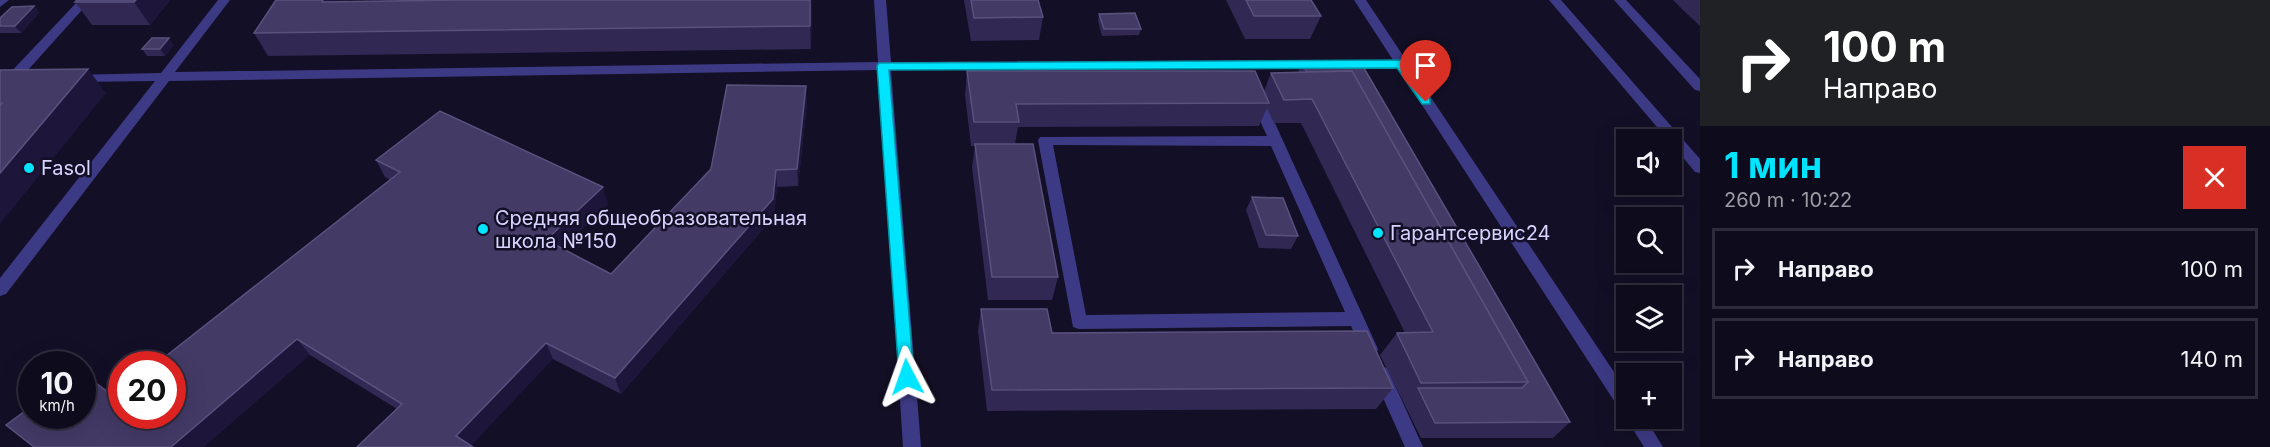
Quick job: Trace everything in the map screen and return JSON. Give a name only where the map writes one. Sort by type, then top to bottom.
[{"type":"street","points":[[7,79],[85,0]]},
{"type":"street","points":[[0,290],[224,0]]},
{"type":"street","points":[[880,0],[912,447]]},
{"type":"street","points":[[1360,0],[1616,390]]},
{"type":"street","points":[[1555,0],[1700,168]]},
{"type":"street","points":[[1620,0],[1697,83]]},
{"type":"street","points":[[1241,64],[1414,447]]},
{"type":"street","points":[[60,78],[883,66],[1401,64]]},
{"type":"street","points":[[7,79],[36,78]]},
{"type":"street","points":[[1276,141],[1045,140],[1079,322],[1356,319]]},
{"type":"street","points":[[1642,429],[1654,447]]},
{"type":"building","points":[[77,0],[136,0],[134,2],[75,2]]},
{"type":"building","points":[[276,0],[323,0],[322,2],[810,0],[810,26],[254,33]]},
{"type":"building","points":[[971,0],[1038,0],[1043,17],[974,18]]},
{"type":"building","points":[[1246,0],[1311,0],[1321,16],[1254,16]]},
{"type":"building","points":[[34,6],[15,26],[0,26],[0,18],[12,7]]},
{"type":"building","points":[[1135,13],[1141,29],[1104,29],[1099,14]]},
{"type":"building","points":[[152,38],[169,38],[160,49],[142,49]]},
{"type":"building","points":[[1302,63],[1361,63],[1570,422],[1435,423],[1418,388],[1522,388],[1528,382],[1352,71],[1307,72]]},
{"type":"building","points":[[88,69],[0,173],[0,105],[2,103],[0,103],[0,70]]},
{"type":"building","points":[[967,71],[1255,71],[1269,103],[1016,104],[1019,122],[974,122]]},
{"type":"building","points":[[1352,71],[1528,382],[1421,383],[1397,333],[1433,332],[1312,99],[1284,100],[1271,73]]},
{"type":"building","points":[[727,85],[806,86],[797,169],[776,170],[773,199],[615,378],[546,343],[456,436],[473,447],[357,447],[402,404],[297,339],[171,447],[34,447],[6,425],[18,416],[18,429],[96,429],[96,383],[108,392],[108,429],[186,429],[186,351],[173,351],[400,172],[376,160],[440,111],[603,187],[546,240],[611,274],[711,169]]},
{"type":"building","points":[[975,144],[1033,144],[1058,277],[992,277]]},
{"type":"building","points":[[1252,197],[1283,198],[1298,236],[1266,235]]},
{"type":"building","points":[[981,309],[1047,309],[1052,333],[1367,331],[1393,388],[992,390]]},
{"type":"place","name":"Fasol","points":[[29,168]]},
{"type":"place","name":"Средняя общеобразовательная школа №150","points":[[483,229]]},
{"type":"place","name":"Гарантсервис24","points":[[1378,233]]},
{"type":"route","points":[[907,377],[883,66],[1401,64],[1426,102]]}]
